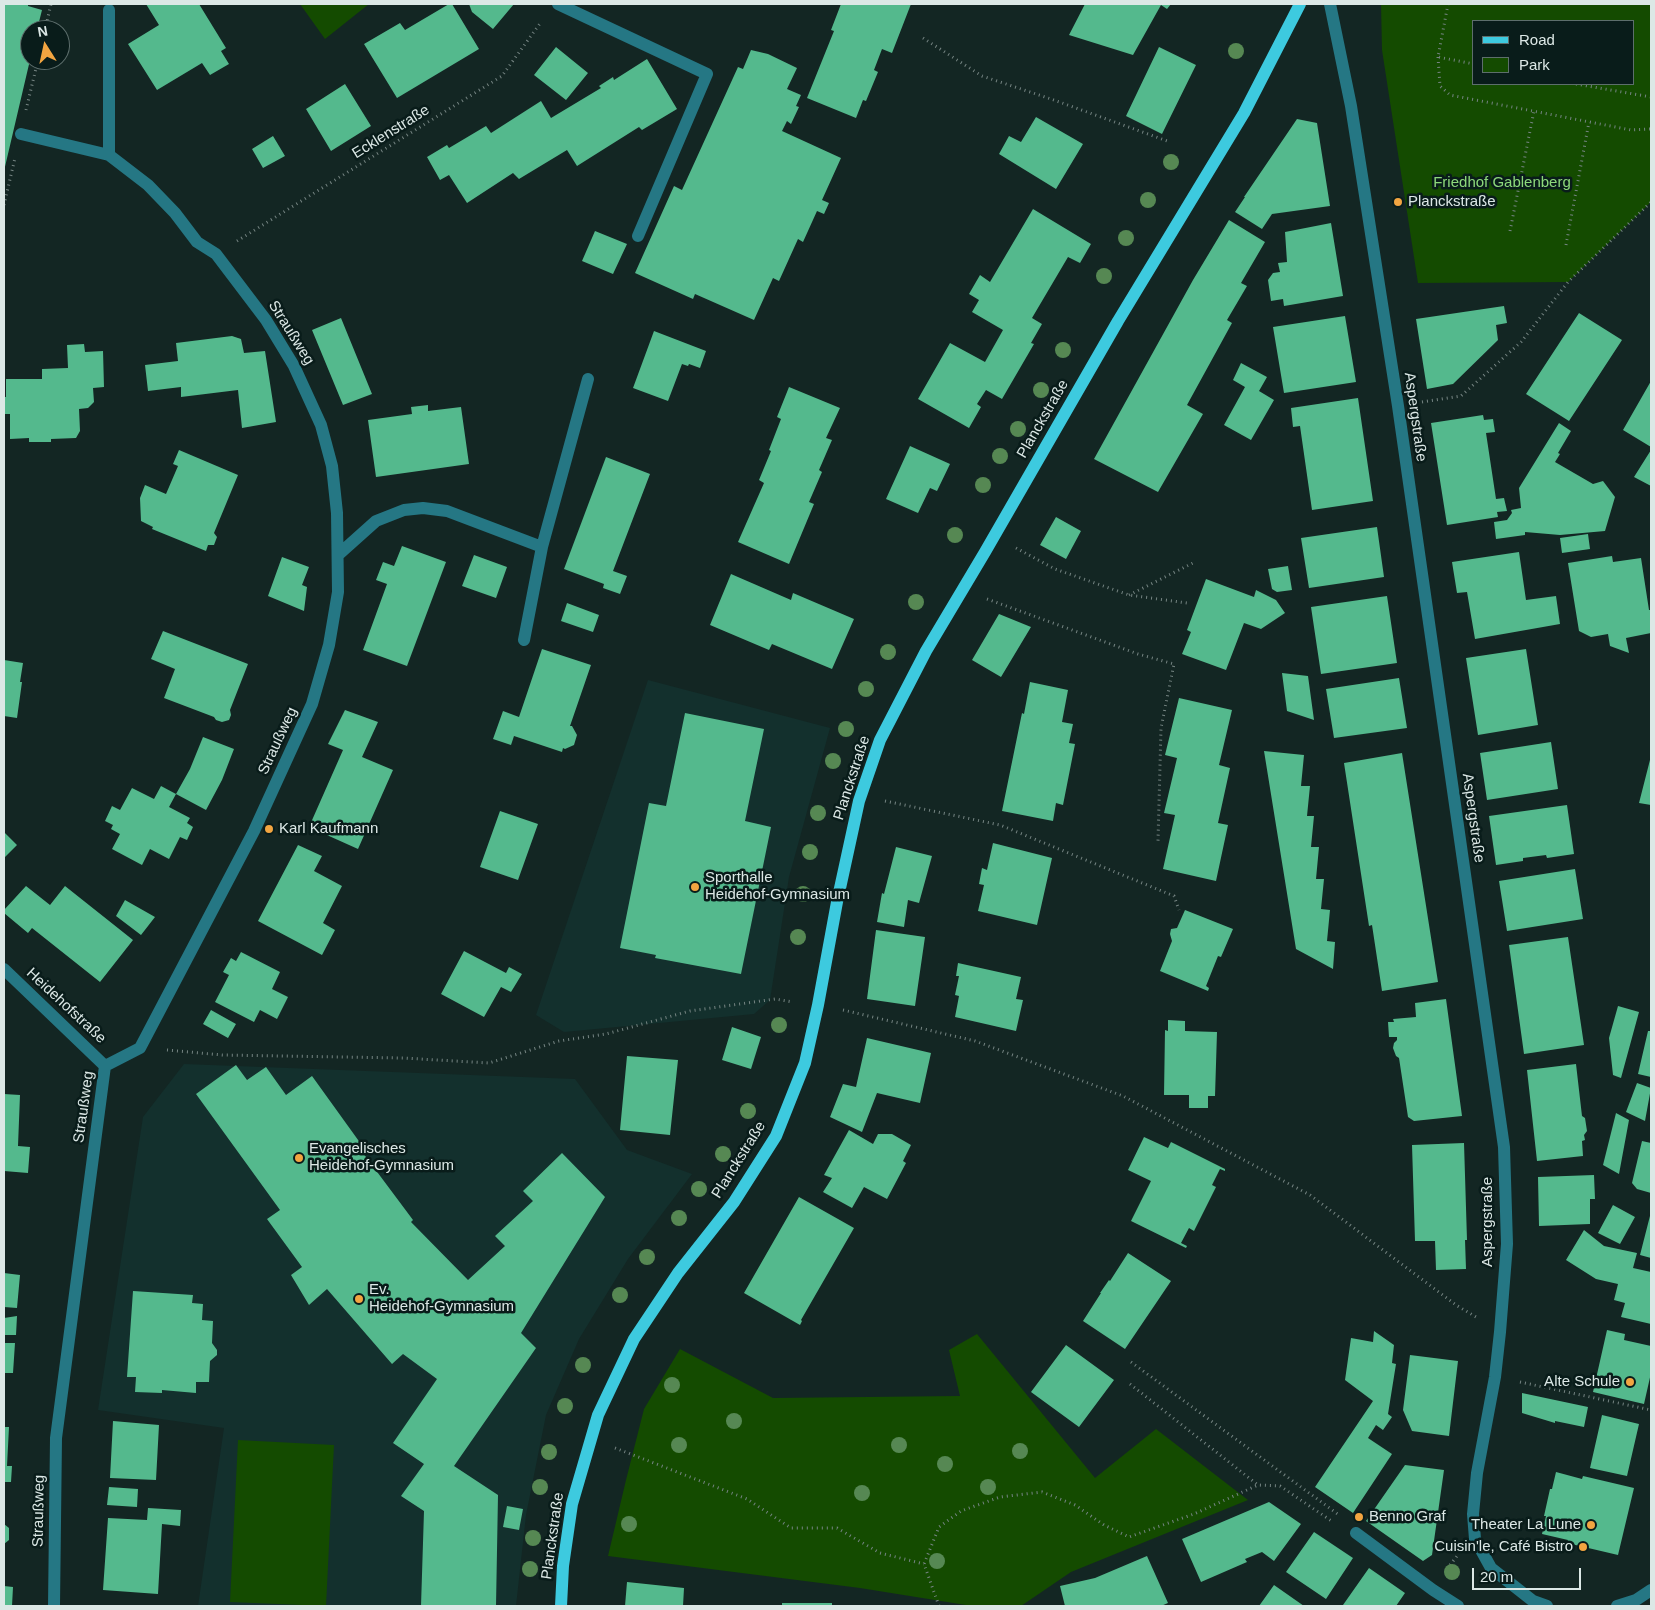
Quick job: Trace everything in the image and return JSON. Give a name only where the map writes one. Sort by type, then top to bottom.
[{"type":"main road","name":"Planckstraße","points":[[561,1606],[563,1566],[572,1504],[598,1415],[634,1339],[678,1273],[734,1202],[776,1136],[805,1063],[818,1005],[836,902],[860,796],[880,740],[926,651],[1118,321],[1244,114],[1300,4]]},
{"type":"street","points":[[558,4],[707,74],[638,236]]},
{"type":"street","name":"Aspergstraße","points":[[1330,4],[1351,106],[1398,406],[1504,1147],[1507,1244],[1494,1377],[1477,1473],[1473,1514],[1475,1539],[1491,1568],[1533,1601],[1547,1606]]},
{"type":"street","points":[[21,134],[109,155],[109,10]]},
{"type":"street","name":"Straußweg","points":[[54,1606],[56,1438],[105,1066],[140,1048],[254,831],[312,704],[329,645],[338,592],[337,513],[332,466],[321,425],[294,366],[266,320],[216,254],[197,242],[175,213],[148,185],[109,155]]},
{"type":"street","points":[[524,640],[542,547],[588,379]]},
{"type":"street","points":[[338,555],[376,522],[404,510],[423,508],[447,511],[542,547]]},
{"type":"street","name":"Heidehofstraße","points":[[4,969],[105,1066]]},
{"type":"street","points":[[1356,1534],[1458,1606]]},
{"type":"street","points":[[1617,1606],[1636,1600],[1651,1590]]},
{"type":"path","points":[[47,20],[51,4]]},
{"type":"path","points":[[1448,4],[1438,57],[1440,86],[1450,95],[1631,130],[1651,129]]},
{"type":"path","name":"Ecklenstraße","points":[[216,254],[502,76],[543,20]]},
{"type":"path","points":[[924,38],[982,76],[1170,142]]},
{"type":"path","points":[[1438,57],[1472,64]]},
{"type":"path","points":[[1582,85],[1651,97]]},
{"type":"path","points":[[1510,231],[1534,111]]},
{"type":"path","points":[[1566,245],[1589,122]]},
{"type":"path","points":[[1398,406],[1461,396],[1521,342],[1568,282],[1651,202]]},
{"type":"path","points":[[994,536],[1056,569],[1129,595],[1187,603]]},
{"type":"path","points":[[1129,595],[1193,563]]},
{"type":"path","points":[[963,590],[1138,654],[1174,664],[1161,728],[1158,841]]},
{"type":"path","points":[[860,796],[1000,825],[1174,896],[1179,910]]},
{"type":"path","points":[[140,1048],[222,1055],[403,1058],[489,1063],[559,1041],[606,1034],[690,1011],[775,1000],[818,1005],[975,1041],[1123,1096],[1310,1195],[1456,1305]]},
{"type":"path","points":[[1132,1362],[1310,1494]]},
{"type":"path","points":[[1494,1377],[1651,1410]]},
{"type":"path","points":[[1130,1384],[1258,1485]]},
{"type":"path","points":[[591,1438],[747,1499],[791,1528],[837,1528],[880,1553],[924,1564]]},
{"type":"path","points":[[938,1606],[924,1564],[939,1528],[961,1511],[1000,1497],[1042,1492],[1075,1505],[1104,1525],[1129,1537],[1194,1514],[1258,1485],[1280,1486],[1334,1522]]},
{"type":"path","points":[[1433,1590],[1453,1560],[1475,1539]]},
{"type":"shaded area","points":[[648,680],[830,728],[789,877],[770,1000],[754,1014],[564,1032],[536,1015]]},
{"type":"shaded area","name":"Ev. Heidehof-Gymnasium","points":[[184,1064],[575,1079],[627,1150],[692,1174],[628,1259],[579,1339],[546,1415],[526,1515],[516,1606],[198,1606],[224,1428],[98,1410],[143,1117]]},
{"type":"green space","points":[[300,4],[369,4],[325,39]]},
{"type":"green space","name":"Friedhof Gablenberg","points":[[1381,4],[1651,4],[1651,202],[1568,282],[1418,283],[1382,50]]},
{"type":"green space","points":[[977,1334],[1095,1478],[1156,1429],[1248,1500],[1071,1572],[1021,1606],[972,1606],[860,1588],[608,1556],[644,1409],[680,1349],[773,1398],[960,1396],[949,1350]]},
{"type":"green space","points":[[238,1440],[334,1445],[326,1606],[230,1602]]},
{"type":"building","points":[[4,4],[28,4],[28,6],[42,10],[40,20],[20,20],[20,70],[28,70],[4,171]]},
{"type":"building","points":[[146,4],[199,4],[226,48],[221,51],[229,64],[210,75],[202,63],[157,90],[128,44],[159,25]]},
{"type":"building","points":[[452,4],[479,49],[397,98],[364,44],[400,23],[405,30]]},
{"type":"building","points":[[469,4],[514,4],[493,29],[472,12]]},
{"type":"building","points":[[841,4],[911,4],[892,53],[882,49],[874,70],[878,72],[866,101],[863,100],[856,118],[807,98],[834,31],[831,30]]},
{"type":"building","points":[[1085,4],[1171,4],[1167,9],[1161,5],[1133,55],[1069,35]]},
{"type":"building","points":[[556,47],[588,73],[566,100],[534,75]]},
{"type":"building","points":[[1159,47],[1196,65],[1162,134],[1126,116]]},
{"type":"building","points":[[751,50],[768,54],[797,68],[787,89],[801,95],[796,106],[799,107],[791,124],[787,121],[782,131],[841,158],[822,200],[829,203],[824,214],[817,211],[803,242],[798,239],[779,281],[773,278],[754,320],[695,294],[693,299],[635,273],[674,186],[682,190],[738,67],[743,69]]},
{"type":"building","points":[[647,59],[677,109],[642,130],[639,127],[577,166],[567,150],[519,179],[513,173],[467,203],[449,175],[440,180],[427,157],[447,145],[449,148],[486,126],[491,133],[541,101],[551,118],[601,88],[599,86],[613,77],[614,80]]},
{"type":"building","points":[[345,84],[371,126],[331,151],[306,109]]},
{"type":"building","points":[[1036,117],[1083,144],[1056,189],[999,154],[1009,136],[1021,142]]},
{"type":"building","points":[[1297,119],[1317,123],[1330,206],[1272,214],[1262,229],[1235,212]]},
{"type":"building","points":[[273,136],[285,156],[263,168],[252,149]]},
{"type":"building","points":[[1033,209],[1091,244],[1080,263],[1068,257],[1032,318],[1042,324],[1031,343],[1034,344],[1002,399],[986,390],[977,404],[981,407],[969,428],[918,399],[950,343],[985,362],[1003,330],[972,312],[979,300],[969,294],[980,275],[990,282]]},
{"type":"building","points":[[1229,220],[1265,242],[1241,283],[1247,286],[1227,320],[1232,323],[1187,405],[1203,414],[1158,492],[1094,459],[1193,280]]},
{"type":"building","points":[[1331,223],[1343,296],[1284,306],[1283,299],[1271,301],[1268,280],[1273,273],[1280,272],[1278,263],[1287,262],[1285,232]]},
{"type":"building","points":[[595,231],[627,244],[613,274],[582,261]]},
{"type":"building","points":[[1504,306],[1507,323],[1496,325],[1498,340],[1453,384],[1427,389],[1416,319]]},
{"type":"building","points":[[1579,313],[1622,340],[1569,421],[1526,394]]},
{"type":"building","points":[[1345,316],[1356,382],[1284,393],[1273,327]]},
{"type":"building","points":[[341,318],[372,394],[343,405],[312,330]]},
{"type":"building","points":[[654,331],[706,351],[700,368],[689,364],[688,366],[682,364],[668,401],[633,388]]},
{"type":"building","points":[[232,336],[241,339],[244,353],[265,351],[276,422],[242,428],[238,390],[181,397],[181,387],[148,391],[145,365],[178,361],[176,343]]},
{"type":"building","points":[[84,344],[85,352],[103,351],[104,387],[93,388],[94,402],[88,408],[79,409],[80,431],[76,438],[51,439],[51,442],[29,442],[29,438],[10,439],[10,414],[4,414],[6,379],[42,379],[42,369],[68,368],[67,345]]},
{"type":"building","points":[[1241,363],[1267,377],[1259,391],[1274,400],[1251,440],[1224,425],[1245,387],[1233,380]]},
{"type":"building","points":[[1651,381],[1651,447],[1623,430]]},
{"type":"building","points":[[789,387],[840,408],[826,438],[832,440],[819,470],[822,472],[809,502],[814,504],[789,564],[738,542],[764,483],[759,480],[771,451],[769,450],[781,419],[777,417]]},
{"type":"building","points":[[1358,398],[1373,501],[1312,510],[1300,426],[1293,427],[1291,408]]},
{"type":"building","points":[[428,405],[428,411],[461,407],[469,464],[376,477],[368,420],[412,414],[411,407]]},
{"type":"building","points":[[1483,415],[1484,420],[1493,419],[1495,432],[1486,433],[1496,499],[1504,498],[1507,511],[1497,512],[1498,517],[1447,525],[1431,423]]},
{"type":"building","points":[[1559,423],[1571,431],[1555,462],[1593,484],[1603,481],[1615,497],[1605,531],[1560,535],[1525,532],[1525,535],[1496,539],[1494,522],[1507,520],[1512,513],[1511,510],[1521,508],[1519,488]]},
{"type":"building","points":[[910,446],[950,464],[937,491],[930,488],[918,513],[886,499]]},
{"type":"building","points":[[179,450],[238,475],[214,533],[217,537],[214,545],[208,545],[206,551],[152,529],[153,527],[141,521],[140,498],[145,485],[166,494],[178,466],[173,464]]},
{"type":"building","points":[[1651,450],[1651,486],[1634,477]]},
{"type":"building","points":[[606,457],[650,474],[613,571],[627,576],[620,594],[603,588],[604,584],[564,569]]},
{"type":"building","points":[[1056,517],[1081,531],[1066,559],[1040,545]]},
{"type":"building","points":[[1377,527],[1384,577],[1309,588],[1301,538]]},
{"type":"building","points":[[1588,534],[1590,549],[1562,553],[1560,538]]},
{"type":"building","points":[[402,546],[446,562],[407,666],[363,650],[387,584],[376,580],[383,562],[394,566]]},
{"type":"building","points":[[1519,552],[1526,600],[1556,596],[1560,624],[1475,639],[1467,592],[1457,593],[1452,562]]},
{"type":"building","points":[[474,555],[507,567],[496,598],[462,586]]},
{"type":"building","points":[[1612,556],[1613,562],[1641,558],[1649,610],[1651,610],[1651,633],[1626,638],[1629,653],[1610,646],[1608,634],[1591,637],[1579,631],[1568,563]]},
{"type":"building","points":[[282,557],[309,567],[302,585],[307,587],[304,611],[268,596]]},
{"type":"building","points":[[1288,566],[1292,590],[1277,592],[1272,589],[1268,569]]},
{"type":"building","points":[[731,574],[791,600],[793,593],[854,619],[832,669],[772,644],[769,650],[710,625]]},
{"type":"building","points":[[1206,579],[1254,597],[1256,590],[1276,600],[1285,613],[1261,629],[1244,623],[1226,670],[1182,654],[1191,632],[1187,630]]},
{"type":"building","points":[[1387,596],[1397,663],[1321,674],[1311,607]]},
{"type":"building","points":[[567,603],[599,615],[593,632],[561,621]]},
{"type":"building","points":[[999,614],[1031,627],[1001,677],[972,660]]},
{"type":"building","points":[[163,631],[248,664],[230,710],[229,720],[222,722],[216,720],[214,717],[164,698],[175,669],[151,659]]},
{"type":"building","points":[[542,649],[591,665],[570,726],[572,726],[577,735],[574,745],[563,748],[562,752],[514,736],[511,745],[493,739],[503,711],[519,717]]},
{"type":"building","points":[[1526,649],[1538,725],[1478,735],[1466,658]]},
{"type":"building","points":[[4,660],[23,663],[17,718],[4,716]]},
{"type":"building","points":[[1282,673],[1308,676],[1314,720],[1287,711]]},
{"type":"building","points":[[1399,678],[1407,728],[1334,738],[1326,689]]},
{"type":"building","points":[[1030,682],[1068,690],[1062,722],[1073,724],[1069,743],[1075,744],[1063,805],[1056,803],[1053,821],[1002,811]]},
{"type":"building","points":[[1179,698],[1232,710],[1219,765],[1230,768],[1218,823],[1228,825],[1216,881],[1163,869],[1175,815],[1164,813],[1177,758],[1165,755]]},
{"type":"building","points":[[345,710],[378,722],[362,757],[393,770],[358,849],[309,827],[343,750],[328,744]]},
{"type":"building","name":"Sporthalle Heidehof-Gymnasium","points":[[685,713],[764,729],[745,821],[771,827],[741,974],[655,958],[656,955],[620,948],[649,803],[666,806]]},
{"type":"building","points":[[203,737],[234,749],[222,780],[206,810],[176,794],[190,769]]},
{"type":"building","points":[[1551,742],[1558,789],[1487,800],[1480,753]]},
{"type":"building","points":[[1264,751],[1304,755],[1301,786],[1310,786],[1307,816],[1314,816],[1311,847],[1319,847],[1316,879],[1324,879],[1321,909],[1330,910],[1327,941],[1335,942],[1333,969],[1296,949]]},
{"type":"building","points":[[1402,753],[1438,982],[1382,991],[1372,925],[1369,926],[1344,763]]},
{"type":"building","points":[[1651,756],[1651,805],[1639,803]]},
{"type":"building","points":[[161,786],[176,794],[169,807],[190,818],[187,823],[193,827],[187,840],[180,837],[169,859],[150,849],[142,865],[112,849],[120,834],[111,829],[113,825],[105,821],[112,806],[120,810],[132,788],[154,799]]},
{"type":"building","points":[[1567,805],[1574,854],[1547,858],[1546,855],[1523,858],[1523,861],[1496,865],[1489,816]]},
{"type":"building","points":[[500,811],[538,824],[518,880],[480,867]]},
{"type":"building","points":[[4,832],[17,845],[4,858]]},
{"type":"building","points":[[993,843],[1052,858],[1037,925],[978,911],[984,885],[979,884],[982,868],[987,870]]},
{"type":"building","points":[[298,845],[322,856],[314,871],[342,886],[323,923],[335,930],[322,955],[258,921]]},
{"type":"building","points":[[896,847],[932,856],[919,903],[908,900],[904,927],[877,922],[882,893],[884,894]]},
{"type":"building","points":[[1575,869],[1583,919],[1507,931],[1499,881]]},
{"type":"building","points":[[26,886],[50,905],[65,886],[133,940],[100,982],[32,928],[28,933],[4,913],[4,910]]},
{"type":"building","points":[[125,900],[155,917],[141,935],[116,916]]},
{"type":"building","points":[[1185,910],[1233,929],[1221,957],[1218,956],[1206,986],[1209,988],[1208,991],[1160,971],[1172,941],[1171,929],[1177,928]]},
{"type":"building","points":[[876,930],[925,937],[915,1006],[867,999]]},
{"type":"building","points":[[1568,937],[1584,1045],[1524,1054],[1509,945]]},
{"type":"building","points":[[464,951],[506,973],[509,967],[522,974],[511,992],[501,987],[484,1017],[441,994]]},
{"type":"building","points":[[241,952],[280,972],[272,989],[288,997],[277,1019],[260,1010],[254,1022],[215,1002],[229,975],[223,972],[231,958],[236,961]]},
{"type":"building","points":[[958,963],[1021,977],[1016,999],[1023,1000],[1016,1031],[955,1017],[959,996],[955,995],[959,976],[956,976]]},
{"type":"building","points":[[1446,999],[1462,1116],[1414,1121],[1408,1117],[1399,1058],[1396,1056],[1393,1048],[1397,1037],[1389,1037],[1388,1022],[1394,1022],[1393,1019],[1416,1017],[1415,1003]]},
{"type":"building","points":[[1618,1006],[1639,1012],[1621,1078],[1613,1075],[1609,1038]]},
{"type":"building","points":[[211,1010],[236,1024],[228,1038],[203,1024]]},
{"type":"building","points":[[1168,1020],[1185,1021],[1185,1031],[1217,1032],[1215,1096],[1208,1096],[1208,1108],[1189,1108],[1189,1095],[1164,1095],[1165,1030],[1168,1031]]},
{"type":"building","points":[[732,1027],[761,1037],[751,1069],[722,1060]]},
{"type":"building","points":[[1648,1031],[1651,1031],[1651,1077],[1638,1074]]},
{"type":"building","points":[[867,1038],[931,1053],[920,1103],[877,1093],[862,1132],[830,1117],[843,1084],[856,1087]]},
{"type":"building","points":[[627,1056],[678,1060],[670,1135],[620,1130]]},
{"type":"building","points":[[1576,1064],[1582,1116],[1585,1118],[1587,1131],[1584,1135],[1585,1140],[1582,1141],[1583,1156],[1537,1161],[1527,1070]]},
{"type":"building","points":[[236,1065],[247,1080],[266,1067],[286,1095],[312,1076],[366,1151],[363,1153],[413,1220],[411,1222],[468,1280],[505,1246],[495,1236],[533,1201],[523,1191],[562,1153],[605,1197],[521,1333],[536,1348],[454,1466],[498,1495],[496,1606],[421,1606],[424,1511],[401,1496],[424,1464],[393,1443],[437,1379],[403,1354],[392,1364],[327,1289],[309,1305],[291,1275],[302,1267],[267,1219],[280,1210],[196,1094]]},
{"type":"building","points":[[1637,1083],[1651,1088],[1645,1121],[1626,1112]]},
{"type":"building","points":[[4,1094],[20,1095],[18,1146],[30,1147],[28,1173],[4,1171]]},
{"type":"building","points":[[1616,1113],[1629,1120],[1619,1174],[1603,1165]]},
{"type":"building","points":[[849,1130],[873,1144],[878,1134],[892,1134],[911,1145],[903,1161],[906,1163],[887,1199],[864,1187],[852,1208],[823,1192],[832,1178],[824,1175]]},
{"type":"building","points":[[1144,1137],[1168,1148],[1171,1142],[1225,1169],[1225,1171],[1220,1169],[1212,1185],[1216,1187],[1194,1231],[1189,1228],[1181,1243],[1187,1246],[1186,1248],[1131,1221],[1151,1181],[1128,1170]]},
{"type":"building","points":[[1642,1141],[1651,1143],[1651,1193],[1637,1189],[1632,1183]]},
{"type":"building","points":[[1464,1143],[1466,1269],[1436,1270],[1435,1241],[1415,1241],[1412,1145]]},
{"type":"building","points":[[1594,1175],[1595,1199],[1590,1199],[1590,1224],[1539,1226],[1538,1177]]},
{"type":"building","points":[[799,1197],[854,1228],[801,1320],[800,1325],[744,1293]]},
{"type":"building","points":[[1613,1205],[1635,1217],[1620,1244],[1598,1233]]},
{"type":"building","points":[[1651,1212],[1651,1258],[1640,1255]]},
{"type":"building","points":[[1584,1230],[1604,1246],[1637,1253],[1633,1268],[1651,1272],[1651,1324],[1621,1317],[1625,1303],[1614,1300],[1618,1284],[1596,1279],[1566,1260]]},
{"type":"building","points":[[1128,1253],[1171,1281],[1125,1349],[1083,1321]]},
{"type":"building","points":[[4,1273],[20,1275],[17,1308],[4,1307]]},
{"type":"building","points":[[133,1291],[193,1295],[192,1303],[203,1304],[202,1320],[213,1321],[212,1343],[217,1350],[217,1355],[210,1361],[209,1382],[196,1382],[196,1393],[162,1390],[162,1393],[135,1392],[136,1377],[127,1377]]},
{"type":"building","points":[[17,1316],[16,1335],[4,1335],[4,1318]]},
{"type":"building","points":[[1607,1330],[1625,1334],[1624,1340],[1651,1346],[1651,1373],[1644,1404],[1593,1392]]},
{"type":"building","points":[[1374,1331],[1394,1345],[1392,1363],[1396,1364],[1388,1414],[1392,1417],[1383,1430],[1376,1425],[1368,1438],[1392,1454],[1353,1513],[1315,1487],[1373,1401],[1345,1380],[1351,1338],[1373,1342]]},
{"type":"building","points":[[4,1343],[15,1343],[13,1373],[4,1373]]},
{"type":"building","points":[[1066,1345],[1114,1380],[1079,1427],[1031,1392]]},
{"type":"building","points":[[1410,1355],[1458,1361],[1449,1436],[1412,1431],[1403,1410]]},
{"type":"building","points":[[1522,1393],[1588,1407],[1584,1427],[1555,1421],[1555,1423],[1522,1413]]},
{"type":"building","points":[[1602,1415],[1639,1424],[1627,1476],[1590,1468]]},
{"type":"building","points":[[113,1421],[159,1425],[156,1480],[110,1478]]},
{"type":"building","points":[[4,1427],[9,1427],[7,1466],[12,1466],[11,1482],[4,1482]]},
{"type":"building","points":[[1405,1465],[1444,1470],[1432,1555],[1423,1561],[1366,1521]]},
{"type":"building","points":[[1556,1472],[1582,1479],[1583,1476],[1634,1488],[1618,1555],[1567,1543],[1568,1540],[1542,1534],[1550,1489],[1552,1489]]},
{"type":"building","points":[[109,1487],[138,1489],[137,1507],[107,1505]]},
{"type":"building","points":[[1269,1502],[1301,1524],[1274,1561],[1262,1552],[1245,1559],[1247,1562],[1201,1582],[1182,1539]]},
{"type":"building","points":[[507,1506],[523,1509],[519,1530],[503,1527]]},
{"type":"building","points":[[148,1508],[181,1510],[180,1526],[162,1524],[158,1594],[103,1590],[108,1518],[147,1520]]},
{"type":"building","points":[[4,1524],[9,1528],[9,1540],[4,1544]]},
{"type":"building","points":[[1314,1532],[1353,1558],[1326,1599],[1286,1572]]},
{"type":"building","points":[[1147,1556],[1168,1603],[1161,1606],[1065,1606],[1060,1586],[1095,1578]]},
{"type":"building","points":[[1369,1568],[1405,1593],[1396,1606],[1343,1605]]},
{"type":"building","points":[[627,1582],[684,1588],[683,1606],[625,1606]]},
{"type":"building","points":[[1274,1585],[1304,1606],[1259,1606]]},
{"type":"building","points":[[4,1586],[13,1587],[12,1606],[4,1606]]},
{"type":"building","points":[[782,1603],[832,1603],[832,1606],[782,1606]]},
{"type":"place","name":"Planckstraße","points":[[1398,202]]},
{"type":"place","name":"Karl Kaufmann","points":[[269,829]]},
{"type":"place","name":"Sporthalle Heidehof-Gymnasium","points":[[695,887]]},
{"type":"place","name":"Evangelisches Heidehof-Gymnasium","points":[[299,1158]]},
{"type":"place","name":"Ev. Heidehof-Gymnasium","points":[[359,1299]]},
{"type":"place","name":"Alte Schule","points":[[1630,1382]]},
{"type":"place","name":"Benno Graf","points":[[1359,1517]]},
{"type":"place","name":"Theater La Lune","points":[[1591,1525]]},
{"type":"place","name":"Cuisin'le, Café Bistro","points":[[1583,1547]]}]
